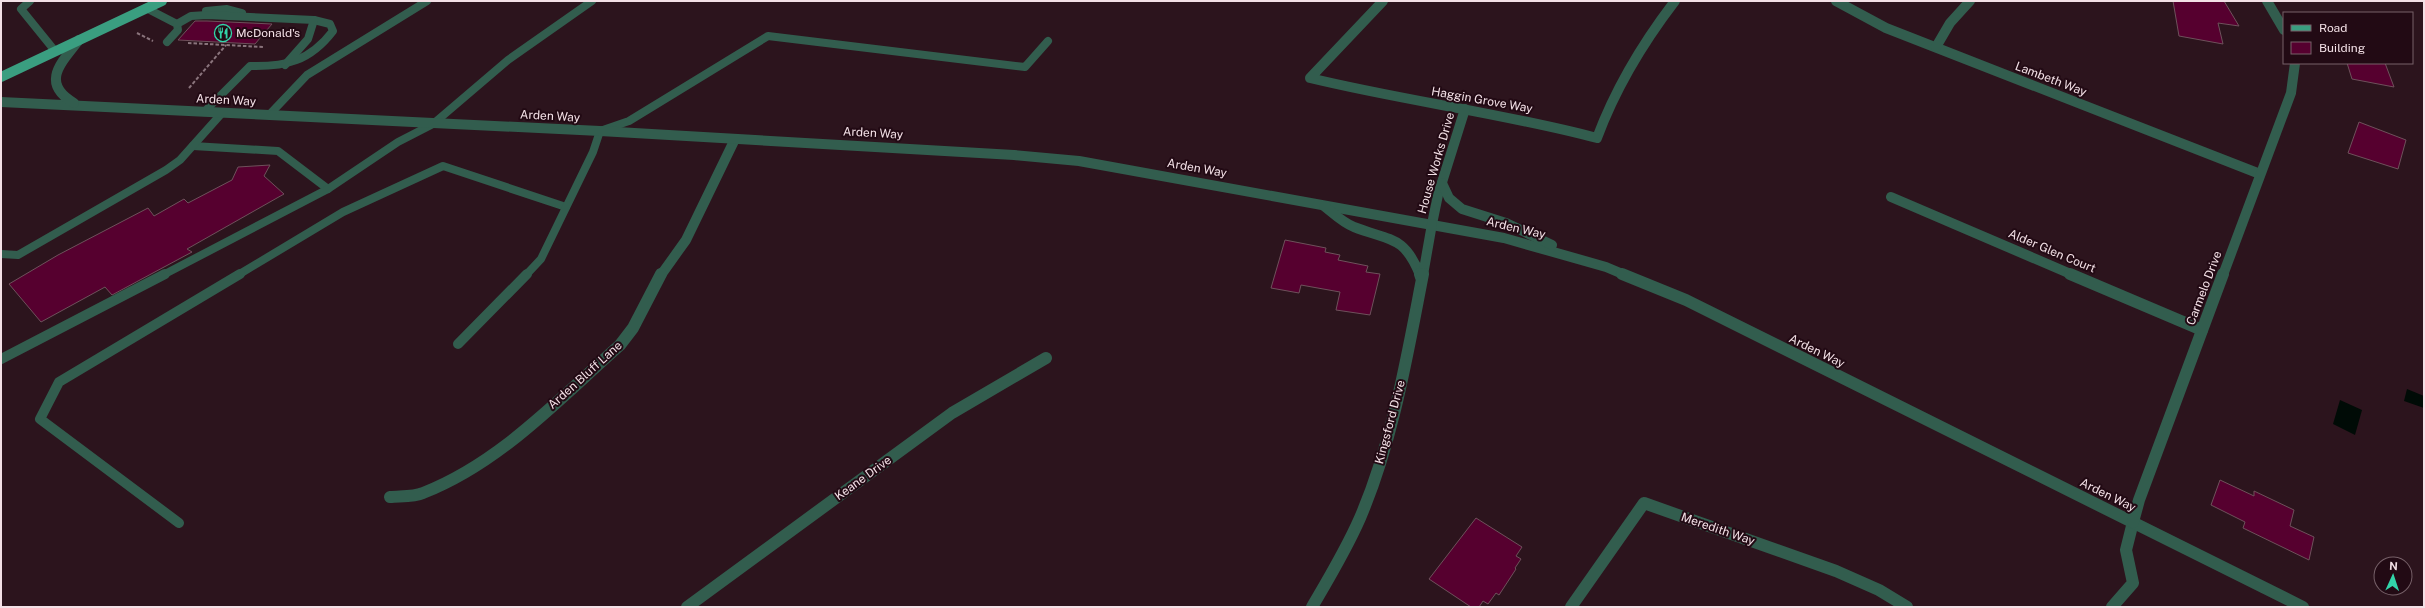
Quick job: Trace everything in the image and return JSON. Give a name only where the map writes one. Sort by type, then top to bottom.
[{"type":"main road","points":[[1,77],[162,1]]},
{"type":"street","name":"Haggin Grove Way","points":[[1383,1],[1310,78],[1412,101],[1520,118],[1598,138],[1612,97],[1626,68],[1643,42],[1675,1]]},
{"type":"street","name":"Lambeth Way","points":[[1836,1],[1886,28],[2260,174]]},
{"type":"street","points":[[1936,48],[1950,23],[1970,1]]},
{"type":"street","points":[[2266,1],[2283,28]]},
{"type":"street","points":[[79,40],[58,68],[55,79],[55,89],[62,98],[80,106]]},
{"type":"street","name":"Carmelo Drive","points":[[2112,607],[2133,583],[2126,550],[2139,500],[2291,93],[2295,64]]},
{"type":"street","name":"Arden Way","points":[[1,102],[735,138],[1014,155],[1072,160],[1504,238],[1576,257],[1646,283],[1686,300],[2303,607]]},
{"type":"street","name":"House Works Drive","points":[[1432,224],[1442,183],[1466,109]]},
{"type":"street","name":"Arden Bluff Lane","points":[[390,496],[422,494],[476,466],[509,443],[620,345],[634,328],[661,274],[686,240],[735,138]]},
{"type":"street","points":[[1442,183],[1448,198],[1462,208],[1506,223],[1576,257]]},
{"type":"street","name":"Alder Glen Court","points":[[1891,197],[2202,330]]},
{"type":"street","points":[[1320,204],[1353,227],[1396,240],[1409,251],[1422,280]]},
{"type":"street","name":"Kingsford Drive","points":[[1312,607],[1338,560],[1358,518],[1384,451],[1396,404],[1432,224]]},
{"type":"street","name":"Keane Drive","points":[[687,607],[952,413],[1046,358]]},
{"type":"street","name":"Meredith Way","points":[[1571,607],[1644,503],[1836,570],[1879,590],[1907,607]]},
{"type":"lane","points":[[30,1],[21,9],[56,51]]},
{"type":"lane","points":[[269,115],[307,75],[427,1]]},
{"type":"lane","points":[[1,359],[328,188],[398,142],[433,124],[508,60],[592,1]]},
{"type":"lane","points":[[146,8],[177,24]]},
{"type":"lane","points":[[177,24],[191,16],[314,20],[330,24],[333,31],[329,37],[298,62],[282,67],[250,66],[204,112]]},
{"type":"lane","points":[[282,67],[296,55],[308,40],[314,29],[314,20]]},
{"type":"lane","points":[[166,42],[178,30],[177,24]]},
{"type":"lane","points":[[458,344],[541,259],[593,152],[600,131],[629,121],[657,102],[768,36],[1025,67],[1048,41]]},
{"type":"lane","points":[[1,254],[18,255],[166,170],[193,146],[222,113]]},
{"type":"lane","points":[[193,146],[278,151],[328,188]]},
{"type":"lane","points":[[179,523],[40,419],[59,382],[343,212],[443,166],[566,208]]},
{"type":"path","points":[[166,42],[263,47]]},
{"type":"path","points":[[189,88],[227,45]]},
{"type":"shaded area","points":[[2407,389],[2424,396],[2424,408],[2404,401]]},
{"type":"shaded area","points":[[2340,400],[2362,410],[2355,435],[2333,424]]},
{"type":"building","points":[[2173,1],[2224,1],[2239,26],[2218,23],[2223,44],[2179,36]]},
{"type":"building","points":[[195,21],[272,24],[255,44],[178,40]]},
{"type":"building","points":[[2347,64],[2385,64],[2394,87],[2352,79]]},
{"type":"building","points":[[2359,122],[2406,140],[2398,169],[2348,153]]},
{"type":"building","points":[[270,165],[264,176],[284,194],[187,249],[192,252],[112,295],[105,287],[41,322],[9,284],[58,255],[148,208],[154,216],[184,199],[188,203],[232,180],[238,167]]},
{"type":"building","points":[[1285,240],[1326,248],[1325,252],[1340,255],[1338,260],[1368,266],[1366,272],[1380,274],[1370,315],[1336,310],[1340,292],[1301,285],[1299,293],[1271,288]]},
{"type":"building","points":[[2220,480],[2254,496],[2254,491],[2294,510],[2290,526],[2314,537],[2309,560],[2243,528],[2245,522],[2211,505]]},
{"type":"building","points":[[1476,518],[1522,547],[1516,556],[1521,559],[1499,595],[1496,593],[1488,604],[1483,601],[1479,607],[1471,607],[1429,579]]},
{"type":"place","name":"McDonald's","points":[[223,33]]}]
